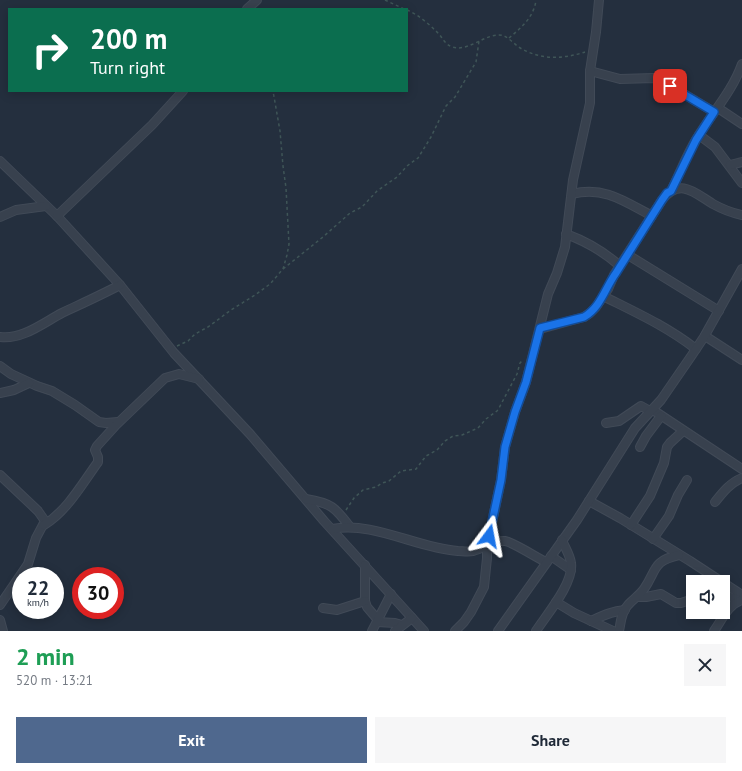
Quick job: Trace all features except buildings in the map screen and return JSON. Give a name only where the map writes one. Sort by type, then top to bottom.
[{"type":"street","points":[[249,8],[256,0]]},
{"type":"street","points":[[456,631],[471,612],[484,587],[488,558],[487,546],[501,480],[505,447],[515,412],[526,382],[548,294],[557,273],[565,247],[576,163],[590,103],[590,71],[594,49],[599,0]]},
{"type":"street","points":[[671,191],[699,135],[735,81],[742,64]]},
{"type":"street","points":[[590,71],[620,79],[654,78],[661,80],[742,124]]},
{"type":"street","points":[[57,216],[147,130],[182,92]]},
{"type":"street","points":[[699,135],[716,147],[742,183]]},
{"type":"street","points":[[0,161],[57,216],[120,286],[172,349],[250,434],[332,529],[424,631]]},
{"type":"street","points":[[730,165],[742,162]]},
{"type":"street","points":[[540,328],[584,317],[590,314],[603,296],[620,266],[667,193],[679,188],[691,189],[722,208],[732,213],[742,215]]},
{"type":"street","points":[[572,194],[585,191],[615,196],[652,216]]},
{"type":"street","points":[[0,216],[16,210],[46,206]]},
{"type":"street","points":[[566,234],[584,241],[603,252],[620,266]]},
{"type":"street","points":[[628,254],[719,311]]},
{"type":"street","points":[[498,631],[577,520],[635,428],[661,400],[705,336],[742,269]]},
{"type":"street","points":[[0,337],[10,338],[24,334],[62,313],[120,286]]},
{"type":"street","points":[[603,296],[646,317],[696,349]]},
{"type":"street","points":[[705,336],[742,360]]},
{"type":"street","points":[[0,366],[11,374],[29,383],[52,391],[99,422],[118,422]]},
{"type":"street","points":[[0,605],[28,564],[36,538],[44,525],[62,509],[81,487],[98,462],[98,457],[95,450],[97,446],[118,422],[165,378],[179,374],[199,379]]},
{"type":"street","points":[[0,393],[14,390],[29,383]]},
{"type":"street","points":[[606,423],[619,421],[641,406],[661,416],[742,469]]},
{"type":"street","points":[[640,447],[646,436],[661,416]]},
{"type":"street","points":[[630,525],[650,496],[664,463],[667,447],[684,431]]},
{"type":"street","points":[[0,475],[38,511],[44,518],[44,525]]},
{"type":"street","points":[[715,502],[734,482],[742,478]]},
{"type":"street","points":[[662,561],[656,541],[687,480]]},
{"type":"street","points":[[306,499],[324,502],[330,505],[343,517],[350,527]]},
{"type":"street","points":[[589,501],[717,578],[741,598]]},
{"type":"street","points":[[332,529],[350,527],[406,538],[431,546],[456,551],[472,552],[498,542],[505,541],[572,570]]},
{"type":"street","points":[[536,631],[569,580],[572,570],[571,562],[562,540]]},
{"type":"street","points":[[619,631],[622,616],[625,610],[645,588],[655,568],[666,558],[679,555]]},
{"type":"street","points":[[365,565],[365,601],[367,607],[377,621],[402,625]]},
{"type":"street","points":[[372,631],[391,594]]},
{"type":"street","points":[[637,597],[661,594],[676,603],[686,601]]},
{"type":"street","points":[[730,597],[741,598]]},
{"type":"street","points":[[714,631],[725,613],[741,598]]},
{"type":"street","points":[[323,608],[337,610],[365,601]]},
{"type":"street","points":[[556,602],[613,631]]},
{"type":"street","points":[[591,621],[617,610],[625,610]]},
{"type":"street","points":[[395,631],[412,618]]},
{"type":"street","points":[[0,620],[3,631]]},
{"type":"path","points":[[385,0],[402,8]]},
{"type":"path","points":[[508,38],[522,26],[534,11],[536,0]]},
{"type":"path","points":[[408,11],[424,21],[446,44],[450,46],[460,48],[492,36],[501,35],[508,38],[522,49],[546,57],[567,57],[594,49]]},
{"type":"path","points":[[172,349],[256,295],[350,213],[362,207],[378,191],[397,177],[407,166],[418,158],[431,137],[446,106],[455,97],[476,62],[479,41]]},
{"type":"path","points":[[273,92],[280,131],[286,188],[289,244],[288,255],[283,270]]},
{"type":"path","points":[[343,517],[350,503],[363,490],[376,487],[389,481],[401,471],[416,469],[426,456],[437,450],[445,441],[453,436],[462,435],[478,428],[499,408],[517,374],[520,363],[532,356]]},
{"type":"route","points":[[489,536],[501,480],[505,447],[515,412],[526,382],[540,328],[584,317],[590,314],[596,307],[608,289],[614,275],[662,200],[667,193],[671,191],[696,140],[714,112],[670,86]]}]
